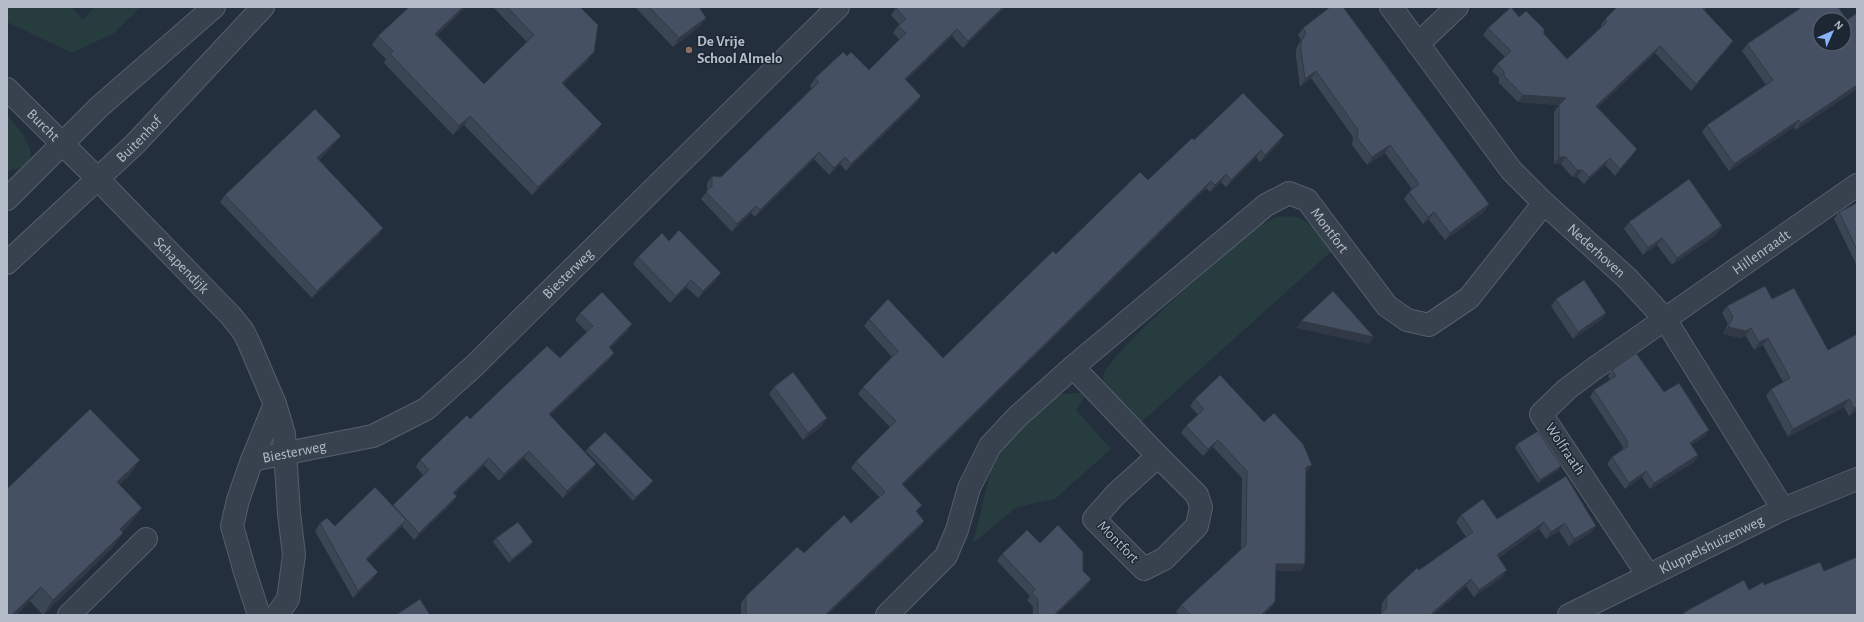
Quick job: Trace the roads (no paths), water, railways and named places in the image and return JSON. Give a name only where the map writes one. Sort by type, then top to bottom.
[{"type":"street","points":[[7,199],[100,107],[214,7]]},
{"type":"street","name":"Buitenhof","points":[[7,263],[135,144],[262,7]]},
{"type":"street","name":"Biesterweg","points":[[252,460],[374,436],[426,409],[473,367],[838,7]]},
{"type":"street","name":"Nederhoven","points":[[1391,7],[1511,170],[1544,203],[1627,278],[1665,320],[1783,509]]},
{"type":"street","points":[[1418,44],[1457,7]]},
{"type":"street","name":"Burcht","points":[[7,89],[62,145]]},
{"type":"street","name":"Schapendijk","points":[[62,145],[97,178],[231,316],[243,331],[275,404],[284,434],[284,453],[294,556],[288,599],[277,615]]},
{"type":"street","name":"Hillenraadt","points":[[1665,320],[1857,185]]},
{"type":"street","name":"Montfort","points":[[887,615],[946,556],[957,530],[969,488],[990,446],[1018,417],[1073,367],[1266,205],[1289,193],[1307,200],[1387,306],[1407,320],[1429,325],[1469,298],[1544,203]]},
{"type":"street","name":"Wolfraath","points":[[1648,575],[1541,414],[1568,389],[1665,320]]},
{"type":"street","name":"Montfort","points":[[1073,367],[1197,495],[1201,507],[1197,526],[1164,559],[1144,570],[1094,519],[1116,494],[1158,456]]},
{"type":"street","points":[[260,615],[245,572],[232,526],[238,500],[252,460],[275,404]]},
{"type":"street","name":"Kluppelshuizenweg","points":[[1569,615],[1783,509],[1857,479]]},
{"type":"street","points":[[70,615],[146,538]]},
{"type":"place","name":"De Vrije School Almelo","points":[[689,50]]}]
